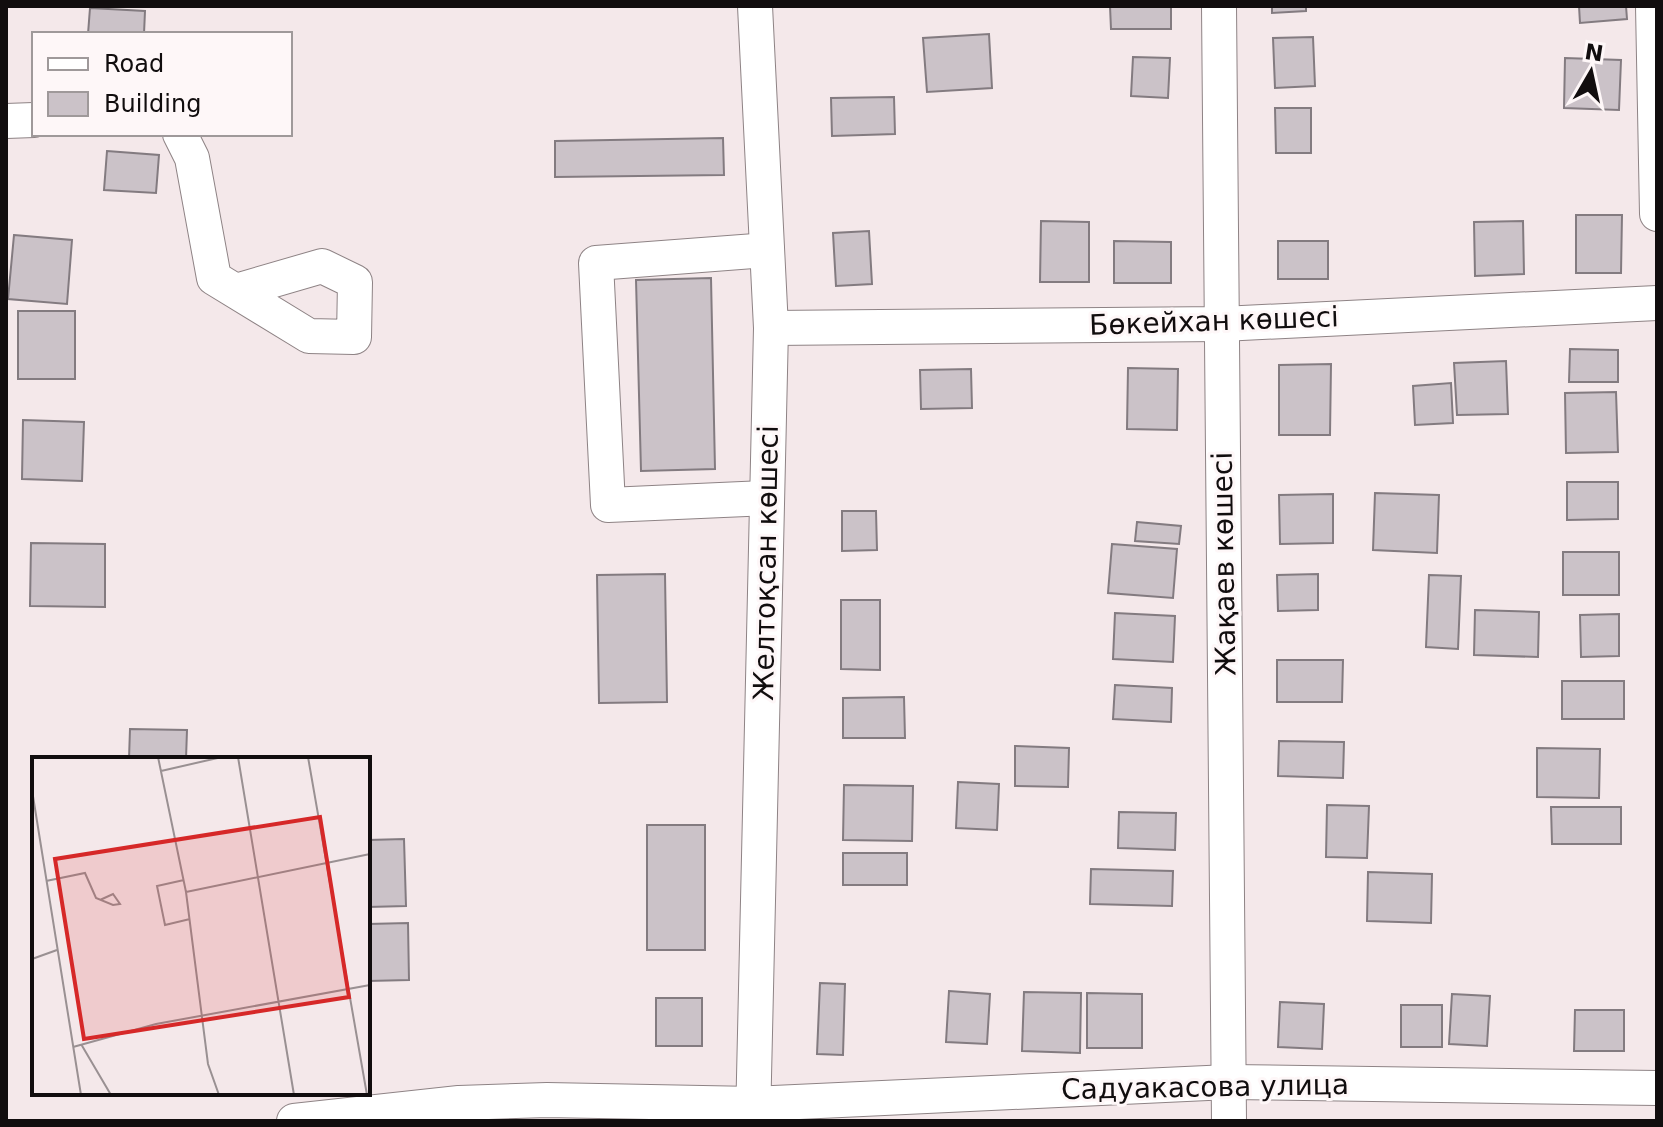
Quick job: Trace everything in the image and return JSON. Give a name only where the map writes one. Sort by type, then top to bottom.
[{"type":"street","name":"Желтоқсан көшесі","points":[[753,1112],[771,328],[755,6]]},
{"type":"street","name":"Жақаев көшесі","points":[[1219,6],[1229,1121]]},
{"type":"street","points":[[1653,6],[1657,214]]},
{"type":"street","points":[[6,121],[32,120]]},
{"type":"street","points":[[181,136],[192,158],[214,278],[236,291]]},
{"type":"street","points":[[767,250],[596,263],[608,505],[767,498]]},
{"type":"street","name":"Бөкейхан көшесі","points":[[771,328],[1222,324],[1657,303]]},
{"type":"street","name":"Садуакасова улица","points":[[294,1121],[473,1102],[547,1100],[753,1112],[1229,1082],[1657,1088]]},
{"type":"building","points":[[1110,6],[1171,6],[1171,29],[1111,29]]},
{"type":"building","points":[[1272,6],[1306,6],[1306,11],[1272,13]]},
{"type":"building","points":[[1579,6],[1626,6],[1627,19],[1580,23]]},
{"type":"building","points":[[90,8],[145,11],[144,32],[88,32]]},
{"type":"building","points":[[989,34],[992,88],[927,92],[923,38]]},
{"type":"building","points":[[1313,37],[1315,86],[1275,88],[1273,38]]},
{"type":"building","points":[[1133,57],[1170,58],[1168,98],[1131,96]]},
{"type":"building","points":[[1565,58],[1621,60],[1619,110],[1564,108]]},
{"type":"building","points":[[894,97],[895,134],[832,136],[831,98]]},
{"type":"building","points":[[1275,108],[1311,108],[1311,153],[1276,153]]},
{"type":"building","points":[[723,138],[724,175],[555,177],[555,141]]},
{"type":"building","points":[[107,151],[159,155],[156,193],[104,190]]},
{"type":"building","points":[[1576,215],[1622,215],[1621,273],[1576,273]]},
{"type":"building","points":[[1041,221],[1089,222],[1089,282],[1040,282]]},
{"type":"building","points":[[1523,221],[1524,274],[1475,276],[1474,222]]},
{"type":"building","points":[[869,231],[872,284],[836,286],[833,233]]},
{"type":"building","points":[[14,235],[72,240],[67,304],[8,299]]},
{"type":"building","points":[[1114,241],[1171,242],[1171,283],[1114,283]]},
{"type":"building","points":[[1278,241],[1328,241],[1328,279],[1278,279]]},
{"type":"building","points":[[711,278],[715,469],[641,471],[636,280]]},
{"type":"building","points":[[18,311],[75,311],[75,379],[18,379]]},
{"type":"building","points":[[1570,349],[1618,350],[1618,382],[1569,382]]},
{"type":"building","points":[[1506,361],[1508,414],[1457,415],[1454,363]]},
{"type":"building","points":[[1331,364],[1330,435],[1279,435],[1279,365]]},
{"type":"building","points":[[1128,368],[1178,369],[1177,430],[1127,429]]},
{"type":"building","points":[[971,369],[972,408],[921,409],[920,370]]},
{"type":"building","points":[[1451,383],[1453,423],[1415,425],[1413,386]]},
{"type":"building","points":[[1616,392],[1618,452],[1566,453],[1565,393]]},
{"type":"building","points":[[23,420],[84,422],[82,481],[22,479]]},
{"type":"building","points":[[1567,482],[1618,482],[1618,519],[1567,520]]},
{"type":"building","points":[[1375,493],[1439,495],[1437,553],[1373,550]]},
{"type":"building","points":[[1333,494],[1333,543],[1280,544],[1279,495]]},
{"type":"building","points":[[842,511],[876,511],[877,550],[842,551]]},
{"type":"building","points":[[1137,522],[1181,526],[1179,544],[1135,541]]},
{"type":"building","points":[[31,543],[105,544],[105,607],[30,606]]},
{"type":"building","points":[[1112,544],[1177,549],[1173,598],[1108,593]]},
{"type":"building","points":[[1563,552],[1619,552],[1619,595],[1563,595]]},
{"type":"building","points":[[665,574],[667,702],[599,703],[597,575]]},
{"type":"building","points":[[1318,574],[1318,610],[1278,611],[1277,575]]},
{"type":"building","points":[[1429,575],[1461,576],[1458,649],[1426,647]]},
{"type":"building","points":[[841,600],[880,600],[880,670],[841,669]]},
{"type":"building","points":[[1475,610],[1539,612],[1538,657],[1474,655]]},
{"type":"building","points":[[1115,613],[1175,616],[1173,662],[1113,659]]},
{"type":"building","points":[[1619,614],[1619,656],[1581,657],[1580,615]]},
{"type":"building","points":[[1277,660],[1343,660],[1342,702],[1277,702]]},
{"type":"building","points":[[1562,681],[1624,681],[1624,719],[1562,719]]},
{"type":"building","points":[[1115,685],[1172,688],[1171,722],[1113,719]]},
{"type":"building","points":[[904,697],[905,738],[843,738],[843,698]]},
{"type":"building","points":[[130,729],[187,730],[186,757],[129,757]]},
{"type":"building","points":[[1279,741],[1344,742],[1343,778],[1278,776]]},
{"type":"building","points":[[1015,746],[1069,748],[1068,787],[1015,786]]},
{"type":"building","points":[[1537,748],[1600,749],[1599,798],[1537,797]]},
{"type":"building","points":[[958,782],[999,784],[997,830],[956,828]]},
{"type":"building","points":[[844,785],[913,786],[912,841],[843,840]]},
{"type":"building","points":[[1327,805],[1369,806],[1367,858],[1326,857]]},
{"type":"building","points":[[1551,807],[1621,807],[1621,844],[1552,844]]},
{"type":"building","points":[[1119,812],[1176,813],[1175,850],[1118,848]]},
{"type":"building","points":[[647,825],[705,825],[705,950],[647,950]]},
{"type":"building","points":[[404,839],[406,906],[370,907],[370,840]]},
{"type":"building","points":[[843,853],[907,853],[907,885],[843,885]]},
{"type":"building","points":[[1091,869],[1173,871],[1172,906],[1090,904]]},
{"type":"building","points":[[1368,872],[1432,874],[1431,923],[1367,921]]},
{"type":"building","points":[[408,923],[409,980],[370,981],[370,924]]},
{"type":"building","points":[[820,983],[845,984],[843,1055],[817,1054]]},
{"type":"building","points":[[949,991],[990,994],[987,1044],[946,1042]]},
{"type":"building","points":[[1024,992],[1081,993],[1080,1053],[1022,1051]]},
{"type":"building","points":[[1087,993],[1142,994],[1142,1048],[1087,1048]]},
{"type":"building","points":[[1452,994],[1490,996],[1487,1046],[1449,1044]]},
{"type":"building","points":[[656,998],[702,998],[702,1046],[656,1046]]},
{"type":"building","points":[[1280,1002],[1324,1004],[1322,1049],[1278,1047]]},
{"type":"building","points":[[1401,1005],[1442,1005],[1442,1047],[1401,1047]]},
{"type":"building","points":[[1575,1010],[1624,1010],[1624,1051],[1574,1051]]}]
